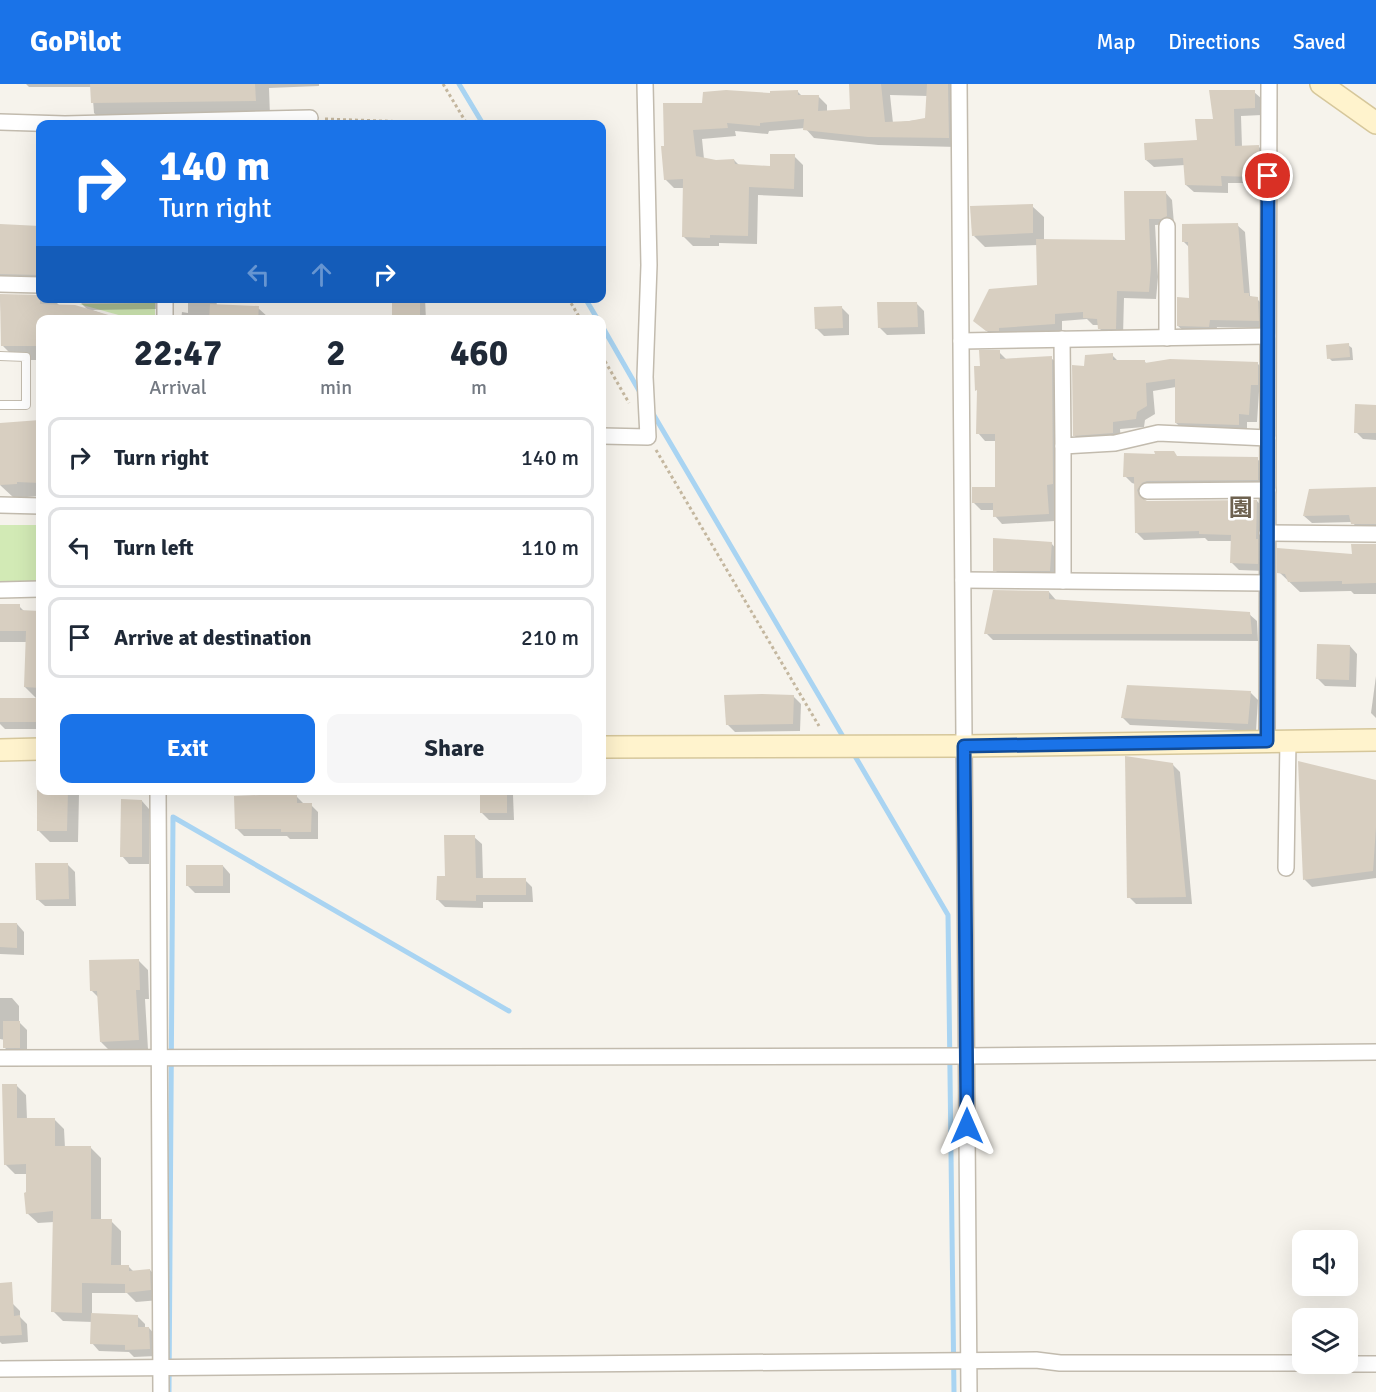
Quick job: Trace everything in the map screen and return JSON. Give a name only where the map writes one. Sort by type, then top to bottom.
[{"type":"street","points":[[606,436],[648,437],[645,377],[649,265],[645,84]]},
{"type":"street","points":[[959,84],[969,1392]]},
{"type":"street","points":[[1269,84],[1267,583],[1286,868]]},
{"type":"street","points":[[1321,84],[1376,123]]},
{"type":"street","points":[[275,120],[310,118]]},
{"type":"street","points":[[0,122],[36,123]]},
{"type":"street","points":[[1167,226],[1167,338]]},
{"type":"street","points":[[0,284],[36,285]]},
{"type":"street","points":[[961,341],[1268,336]]},
{"type":"street","points":[[1062,339],[1063,581]]},
{"type":"street","points":[[1063,446],[1115,443],[1158,433],[1268,438]]},
{"type":"street","points":[[1147,490],[1268,490]]},
{"type":"street","points":[[0,505],[36,506]]},
{"type":"street","points":[[1268,533],[1376,534]]},
{"type":"street","points":[[963,580],[1267,583]]},
{"type":"street","points":[[0,590],[36,589]]},
{"type":"street","points":[[606,747],[964,746],[1376,740]]},
{"type":"street","points":[[0,750],[36,750]]},
{"type":"street","points":[[158,795],[161,1392]]},
{"type":"street","points":[[0,1058],[966,1056],[1376,1052]]},
{"type":"street","points":[[0,1369],[1036,1360],[1090,1363],[1292,1363]]},
{"type":"street","points":[[1358,1364],[1376,1364]]},
{"type":"lane","points":[[0,356],[26,357],[26,405],[0,405]]},
{"type":"path","points":[[443,84],[466,120]]},
{"type":"path","points":[[310,118],[363,120]]},
{"type":"path","points":[[606,363],[631,406]]},
{"type":"path","points":[[648,437],[830,746]]},
{"type":"green space","points":[[155,303],[155,315],[119,315],[79,304]]},
{"type":"green space","points":[[0,525],[36,525],[36,584],[0,583]]},
{"type":"building","points":[[90,84],[255,84],[256,101],[91,103]]},
{"type":"building","points":[[849,84],[881,84],[885,122],[925,118],[927,84],[948,84],[949,138],[868,137],[803,130],[804,119],[760,123],[760,126],[727,123],[728,128],[693,130],[696,156],[716,160],[734,159],[735,164],[770,166],[770,154],[795,154],[794,189],[749,187],[748,236],[682,237],[683,179],[664,180],[661,146],[664,146],[663,103],[702,103],[703,92],[726,90],[770,93],[770,91],[798,90],[798,95],[819,95],[818,111],[850,109]]},
{"type":"building","points":[[1209,90],[1255,90],[1255,108],[1234,109],[1235,146],[1259,145],[1259,162],[1251,161],[1253,177],[1221,176],[1222,186],[1185,185],[1183,158],[1145,160],[1144,143],[1197,140],[1195,119],[1213,119]]},
{"type":"building","points":[[1124,191],[1166,191],[1167,216],[1161,219],[1149,219],[1151,268],[1149,292],[1117,291],[1116,329],[1098,329],[1097,319],[1083,318],[1083,312],[1055,314],[1055,324],[999,328],[999,331],[986,331],[973,321],[989,289],[1037,285],[1036,239],[1125,240]]},
{"type":"building","points":[[1033,204],[1033,233],[972,236],[970,206]]},
{"type":"building","points":[[1238,223],[1244,293],[1258,297],[1259,321],[1210,320],[1209,327],[1177,326],[1177,297],[1189,298],[1188,242],[1182,242],[1182,224]]},
{"type":"building","points":[[0,224],[36,226],[36,275],[0,274]]},
{"type":"building","points":[[0,294],[36,295],[36,303],[75,305],[109,315],[36,315],[36,346],[1,346]]},
{"type":"building","points":[[877,302],[917,302],[918,327],[878,328]]},
{"type":"building","points":[[392,303],[420,303],[420,315],[392,315]]},
{"type":"building","points":[[210,304],[259,306],[258,315],[209,315]]},
{"type":"building","points":[[842,306],[843,328],[815,329],[814,307]]},
{"type":"building","points":[[1349,343],[1350,357],[1327,359],[1326,345]]},
{"type":"building","points":[[979,350],[1000,350],[1000,359],[1052,356],[1053,484],[1047,485],[1049,514],[993,517],[993,503],[972,503],[972,487],[995,487],[995,434],[976,434],[977,390],[975,391],[974,366],[980,366]]},
{"type":"building","points":[[1113,353],[1113,360],[1145,360],[1145,363],[1170,359],[1258,362],[1258,385],[1251,385],[1249,415],[1239,414],[1239,425],[1175,423],[1175,379],[1146,383],[1147,406],[1137,412],[1136,419],[1113,422],[1113,433],[1073,436],[1072,365],[1084,366],[1085,355]]},
{"type":"building","points":[[1355,404],[1376,405],[1376,433],[1354,433]]},
{"type":"building","points":[[36,420],[36,483],[17,482],[17,484],[0,485],[0,423]]},
{"type":"building","points":[[1154,451],[1174,451],[1177,456],[1258,457],[1258,480],[1147,481],[1142,483],[1137,490],[1139,496],[1147,501],[1257,500],[1258,564],[1230,563],[1231,535],[1199,534],[1199,531],[1135,533],[1134,477],[1123,477],[1124,453],[1155,454]]},
{"type":"building","points":[[1376,487],[1376,524],[1351,524],[1349,515],[1303,516],[1309,489]]},
{"type":"building","points":[[993,538],[1052,542],[1050,571],[993,571]]},
{"type":"building","points":[[1351,544],[1376,544],[1376,583],[1288,582],[1285,574],[1277,573],[1277,548],[1352,554]]},
{"type":"building","points":[[993,590],[1049,591],[1049,599],[1250,612],[1252,634],[984,634]]},
{"type":"building","points":[[0,604],[20,604],[20,610],[36,611],[36,688],[24,687],[26,631],[0,631]]},
{"type":"building","points":[[1317,644],[1350,645],[1349,680],[1316,679]]},
{"type":"building","points":[[1127,685],[1251,691],[1248,724],[1121,718]]},
{"type":"building","points":[[724,695],[794,695],[793,724],[726,725]]},
{"type":"building","points":[[0,698],[36,698],[36,722],[0,722]]},
{"type":"building","points":[[1125,756],[1173,763],[1186,897],[1127,898]]},
{"type":"building","points":[[1298,761],[1376,780],[1373,871],[1303,880]]},
{"type":"building","points":[[37,795],[68,795],[67,831],[37,831]]},
{"type":"building","points":[[297,795],[297,803],[312,803],[311,832],[281,832],[281,829],[235,829],[234,796]]},
{"type":"building","points":[[480,795],[507,795],[507,813],[480,813]]},
{"type":"building","points":[[121,799],[142,800],[142,857],[120,857]]},
{"type":"building","points":[[444,835],[475,835],[476,878],[526,878],[526,895],[476,895],[476,901],[436,900],[437,876],[445,876]]},
{"type":"building","points":[[35,863],[68,863],[69,899],[36,900]]},
{"type":"building","points":[[186,865],[223,865],[223,886],[186,886]]},
{"type":"building","points":[[0,923],[17,923],[17,948],[0,947]]},
{"type":"building","points":[[139,959],[140,990],[136,990],[139,1040],[100,1042],[97,991],[90,991],[89,960]]},
{"type":"building","points":[[3,1021],[20,1021],[20,1048],[3,1048]]},
{"type":"building","points":[[2,1084],[17,1084],[17,1118],[55,1118],[55,1146],[91,1146],[91,1219],[112,1219],[111,1265],[129,1265],[129,1271],[150,1269],[151,1290],[125,1293],[125,1284],[82,1283],[82,1313],[51,1312],[53,1211],[26,1214],[24,1193],[26,1192],[26,1164],[4,1165]]},
{"type":"building","points":[[12,1282],[14,1316],[20,1315],[22,1335],[0,1336],[0,1283]]},
{"type":"building","points":[[91,1313],[138,1315],[138,1327],[149,1327],[150,1349],[125,1350],[125,1345],[90,1344]]},
{"type":"waterway","points":[[459,84],[481,120]]},
{"type":"waterway","points":[[588,303],[595,315]]},
{"type":"waterway","points":[[606,333],[641,394]]},
{"type":"waterway","points":[[652,412],[845,740]]},
{"type":"waterway","points":[[852,751],[948,915],[954,1392]]},
{"type":"waterway","points":[[169,1392],[173,817],[509,1011]]},
{"type":"district","name":"園","points":[[1241,508]]},
{"type":"route","points":[[967,1126],[964,746],[1267,741],[1268,176]]}]
